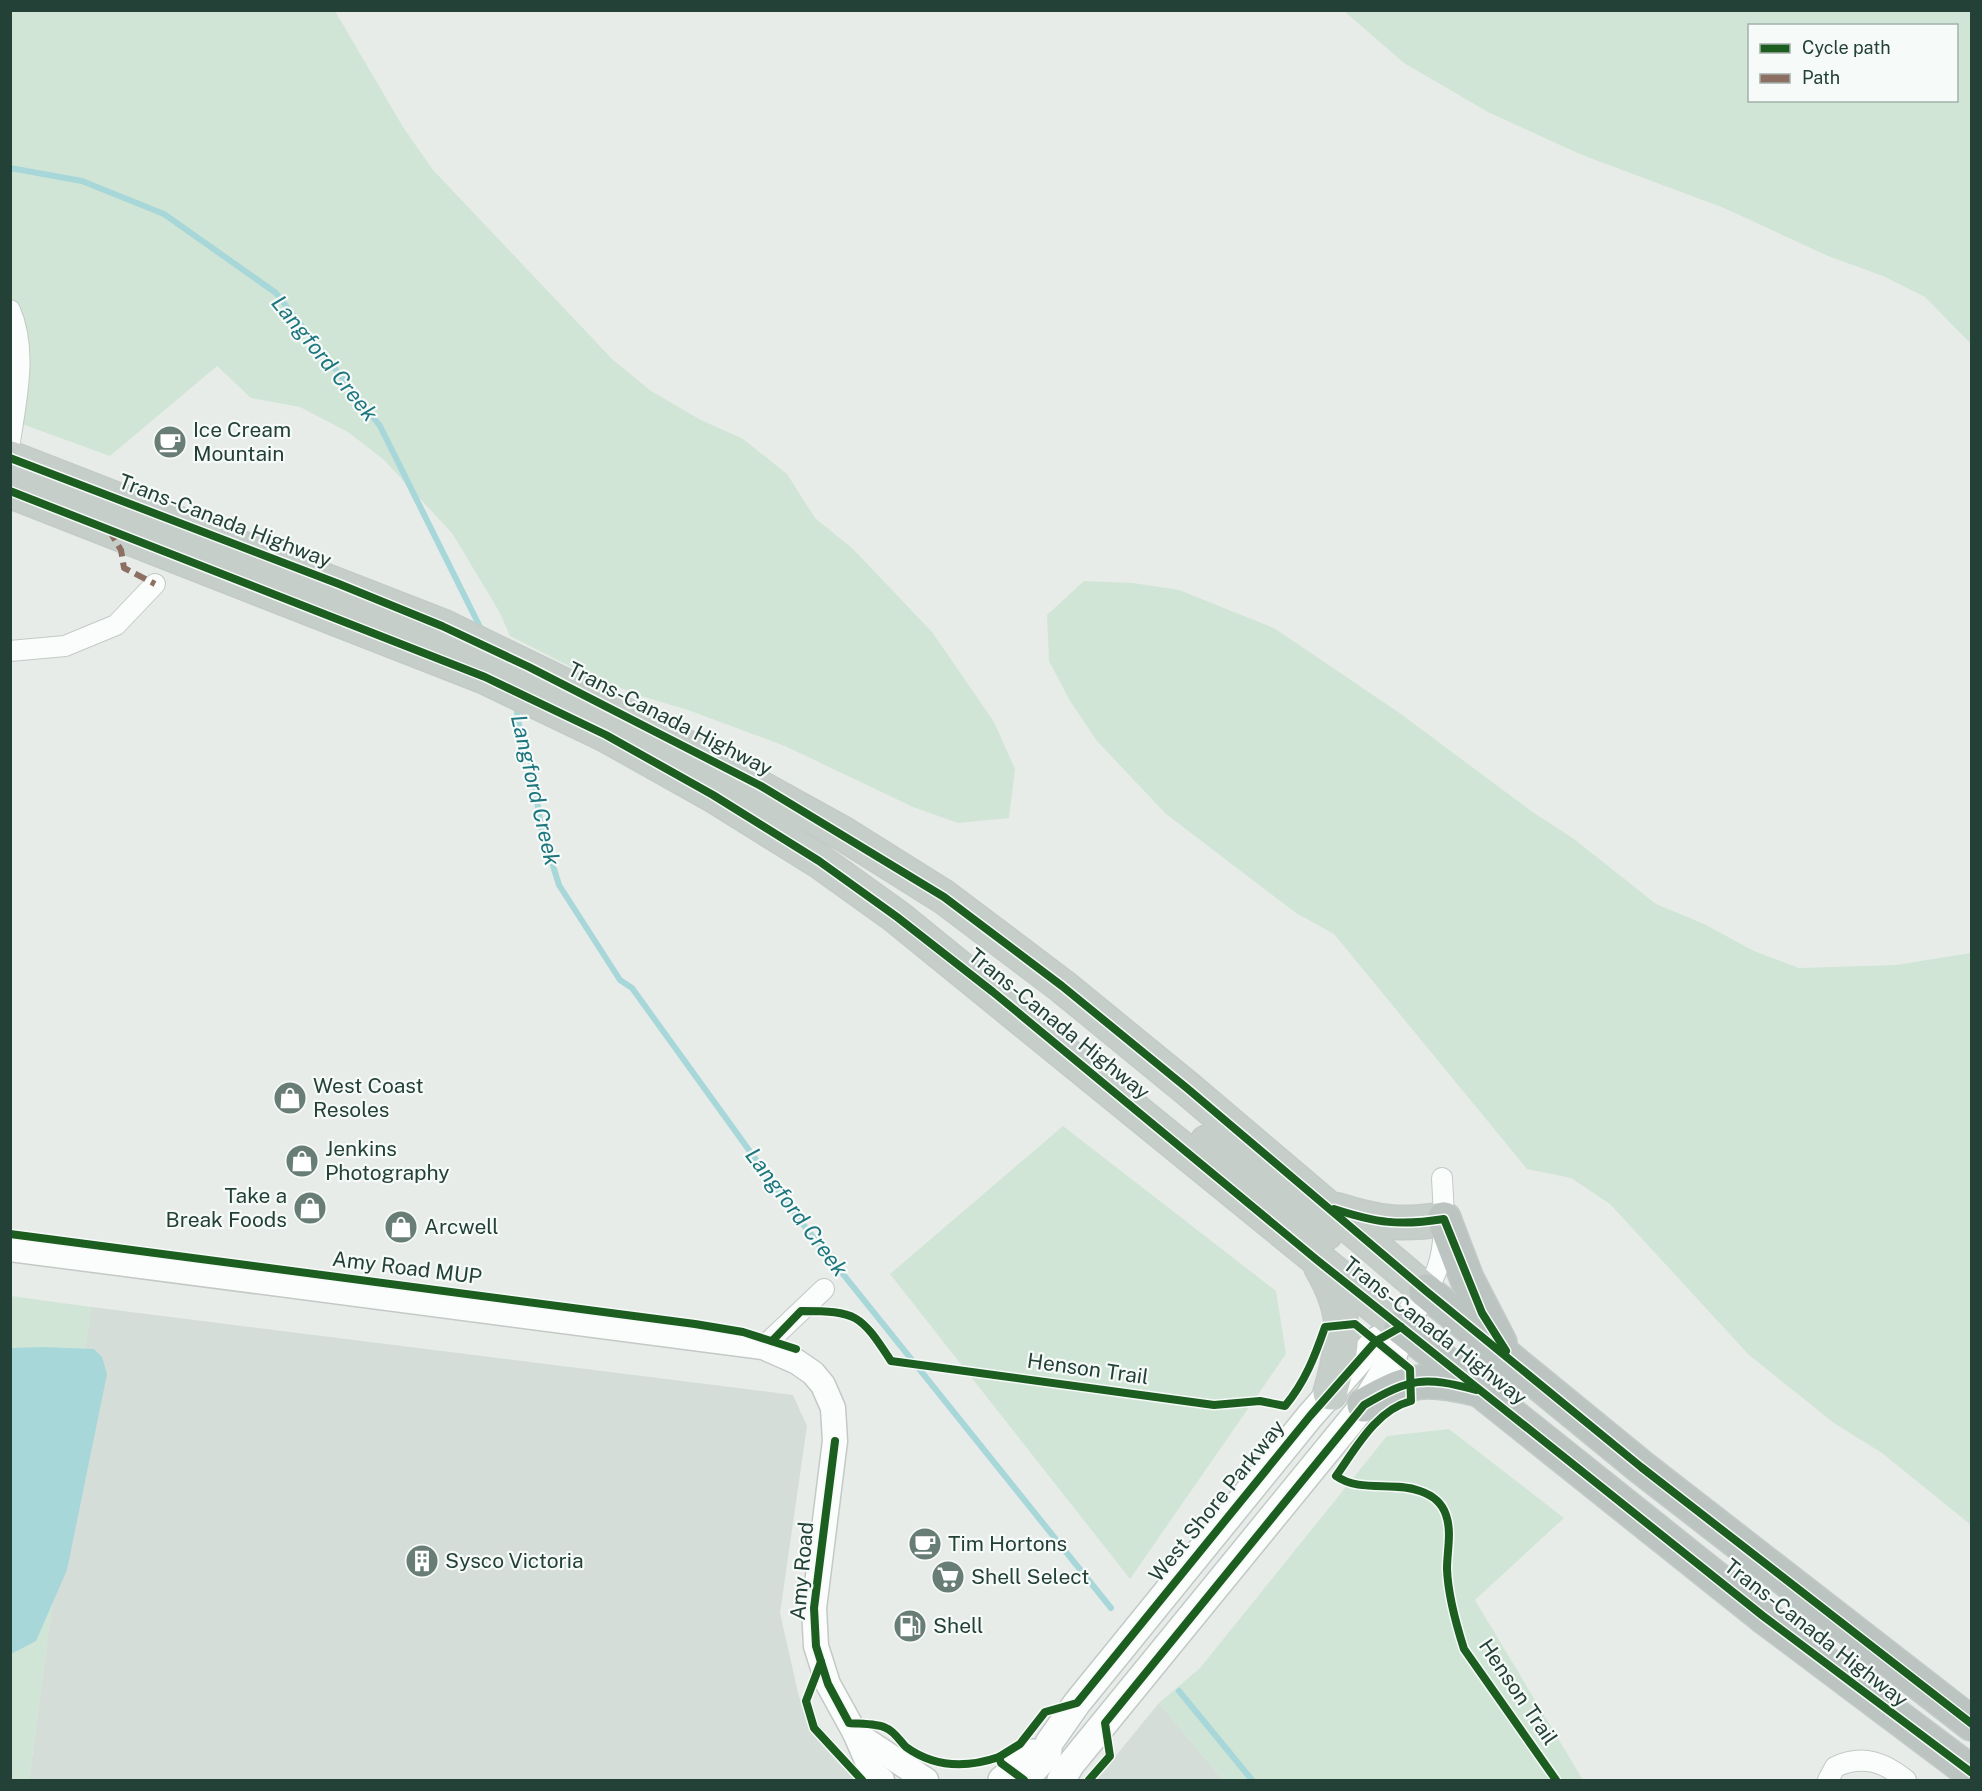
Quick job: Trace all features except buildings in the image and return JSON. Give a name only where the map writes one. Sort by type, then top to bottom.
[{"type":"highway","points":[[10,459],[29,481],[373,618],[431,645],[485,676]]},
{"type":"highway","name":"Trans-Canada Highway","points":[[10,459],[442,626],[652,728],[761,786],[935,891],[1003,940],[1188,1089],[1426,1291],[1641,1467],[1971,1724]]},
{"type":"highway","name":"Trans-Canada Highway","points":[[10,491],[485,676],[606,735],[713,795],[819,861],[897,917],[1086,1069],[1317,1260],[1762,1616],[1971,1773]]},
{"type":"highway","points":[[1086,1069],[1122,1082],[1146,1095],[1382,1274],[1426,1291]]},
{"type":"highway","points":[[1329,1207],[1368,1220],[1408,1225],[1444,1219],[1482,1313],[1496,1337],[1522,1371]]},
{"type":"highway","points":[[1317,1260],[1336,1292],[1342,1325],[1343,1343],[1330,1393]]},
{"type":"highway","points":[[1364,1405],[1395,1387],[1426,1380],[1482,1391]]},
{"type":"main road","name":"West Shore Parkway","points":[[1061,1780],[1071,1764],[1364,1405],[1393,1357],[1401,1327],[1426,1291]]},
{"type":"main road","name":"West Shore Parkway","points":[[1024,1780],[1047,1755],[1049,1743],[1136,1630],[1330,1393],[1376,1341],[1401,1327]]},
{"type":"main road","points":[[1002,1780],[1037,1749],[1049,1743]]},
{"type":"street","points":[[10,310],[17,332],[20,359],[10,442]]},
{"type":"street","points":[[10,651],[65,646],[116,625],[155,584]]},
{"type":"street","points":[[1426,1291],[1434,1279],[1442,1256],[1444,1219],[1442,1178]]},
{"type":"street","name":"Amy Road","points":[[10,1249],[763,1347],[797,1362],[813,1373],[823,1385],[832,1408],[835,1441],[814,1608],[816,1646],[828,1683],[855,1733],[872,1772],[882,1780]]},
{"type":"street","points":[[763,1347],[824,1289]]},
{"type":"street","name":"Amy Road","points":[[855,1733],[926,1780]]},
{"type":"street","points":[[1828,1780],[1835,1767],[1860,1759],[1877,1761],[1906,1780]]},
{"type":"shaded area","points":[[91,1307],[793,1395],[807,1426],[780,1613],[799,1697],[853,1769],[866,1780],[29,1780]]},
{"type":"shaded area","points":[[1159,1703],[1223,1780],[1096,1780]]},
{"type":"green space","points":[[10,11],[335,11],[403,127],[433,170],[612,359],[651,391],[699,419],[743,439],[787,474],[815,518],[853,549],[932,632],[994,722],[1015,769],[1009,818],[958,823],[913,807],[785,746],[688,710],[641,696],[583,673],[510,636],[500,613],[452,533],[384,460],[348,432],[300,407],[251,398],[217,366],[110,456],[11,420]]},
{"type":"green space","points":[[1344,11],[1971,11],[1971,344],[1925,297],[1883,276],[1828,256],[1724,208],[1582,155],[1488,112],[1404,63]]},
{"type":"green space","points":[[1084,581],[1133,583],[1179,590],[1274,628],[1401,714],[1531,811],[1574,839],[1656,904],[1704,924],[1754,951],[1799,968],[1896,965],[1971,953],[1971,1525],[1882,1453],[1834,1423],[1749,1355],[1610,1204],[1571,1178],[1527,1169],[1334,934],[1296,913],[1166,814],[1097,741],[1070,701],[1049,661],[1047,615]]},
{"type":"green space","points":[[1063,1126],[1276,1291],[1286,1354],[1130,1579],[890,1274]]},
{"type":"green space","points":[[11,1296],[91,1307],[29,1780],[11,1780]]},
{"type":"green space","points":[[1449,1429],[1564,1518],[1475,1600],[1583,1780],[1223,1780],[1159,1703],[1200,1668],[1387,1436]]},
{"type":"water","points":[[11,1348],[94,1349],[102,1357],[107,1374],[67,1570],[36,1641],[11,1654]]},
{"type":"waterway","name":"Langford Creek","points":[[10,168],[82,181],[164,214],[276,293],[380,426],[482,631]]},
{"type":"waterway","name":"Langford Creek","points":[[516,705],[522,744],[531,761],[541,827],[559,885],[620,980],[632,988],[798,1218],[1111,1608]]},
{"type":"waterway","name":"Langford Creek","points":[[1179,1691],[1252,1780]]},
{"type":"marked path","points":[[109,530],[121,550],[124,568],[155,584]]},
{"type":"cycle path","points":[[10,458],[339,584],[442,626],[529,667],[761,786],[944,897],[1062,986],[1188,1089],[1426,1291],[1641,1467],[1972,1724]]},
{"type":"cycle path","points":[[10,491],[485,677],[606,735],[713,795],[819,861],[897,917],[993,992],[1317,1260],[1763,1616],[1972,1773]]},
{"type":"cycle path","points":[[1334,1209],[1388,1222],[1444,1219],[1482,1313],[1506,1351]]},
{"type":"cycle path","name":"Amy Road MUP","points":[[10,1234],[695,1324],[743,1332],[796,1349]]},
{"type":"cycle path","name":"Henson Trail","points":[[772,1341],[801,1311],[834,1312],[846,1314],[864,1325],[891,1361],[1214,1405],[1260,1401],[1285,1406],[1309,1368],[1325,1327],[1355,1324],[1410,1369],[1411,1401],[1387,1413],[1377,1421],[1359,1442],[1336,1476],[1345,1481],[1366,1486],[1410,1488],[1429,1495],[1442,1507],[1449,1528],[1447,1569],[1449,1589],[1464,1649],[1556,1780]]},
{"type":"cycle path","points":[[1024,1780],[1001,1763],[999,1757],[1020,1744],[1045,1712],[1077,1703],[1310,1416],[1376,1341],[1401,1327]]},
{"type":"cycle path","points":[[1089,1780],[1110,1756],[1105,1723],[1364,1405],[1394,1389],[1418,1382],[1430,1381],[1476,1390]]},
{"type":"cycle path","points":[[835,1441],[814,1608],[816,1646],[828,1684],[849,1723],[873,1724],[889,1729],[906,1747],[928,1759],[963,1764],[999,1757]]},
{"type":"cycle path","points":[[821,1662],[806,1701],[814,1728],[862,1780]]},
{"type":"place","name":"Ice Cream Mountain","points":[[170,442]]},
{"type":"place","name":"West Coast Resoles","points":[[290,1098]]},
{"type":"place","name":"Jenkins Photography","points":[[302,1161]]},
{"type":"place","name":"Take a Break Foods","points":[[310,1208]]},
{"type":"place","name":"Arcwell","points":[[401,1227]]},
{"type":"place","name":"Tim Hortons","points":[[925,1544]]},
{"type":"place","name":"Sysco Victoria","points":[[422,1561]]},
{"type":"place","name":"Shell Select","points":[[948,1577]]},
{"type":"place","name":"Shell","points":[[910,1626]]}]
